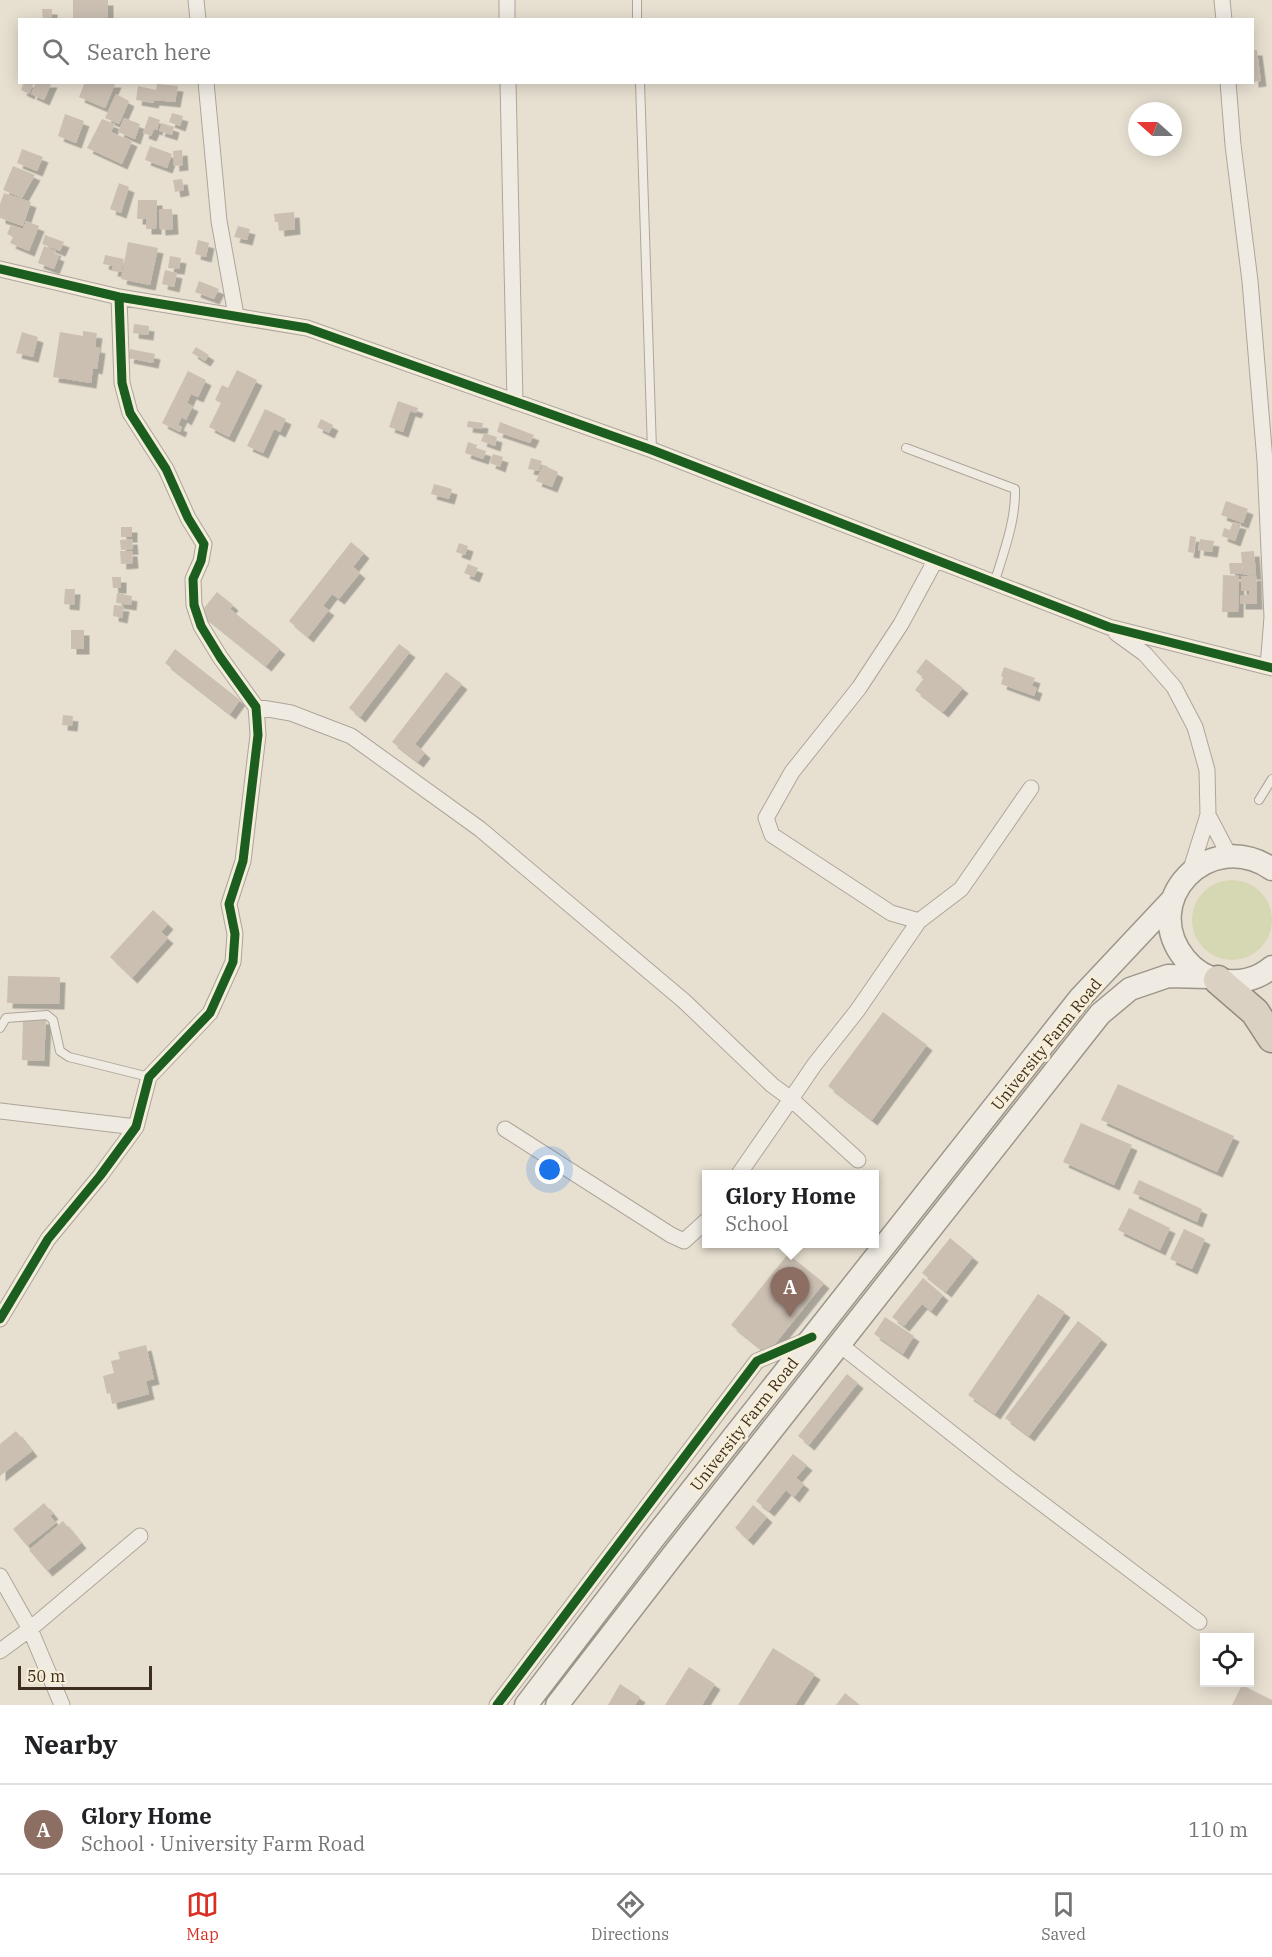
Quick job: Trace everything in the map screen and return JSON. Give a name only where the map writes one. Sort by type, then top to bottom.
[{"type":"highway","points":[[1213,979],[1255,1012],[1272,1038]]},
{"type":"street","points":[[196,0],[198,18]]},
{"type":"street","points":[[507,0],[507,18]]},
{"type":"street","points":[[1222,0],[1224,18]]},
{"type":"street","points":[[206,84],[219,221],[236,315]]},
{"type":"street","points":[[508,84],[514,402]]},
{"type":"street","points":[[0,268],[119,297],[307,328],[652,450],[1109,627],[1270,668],[1272,617],[1265,461],[1250,281],[1233,145],[1228,84]]},
{"type":"street","points":[[0,1319],[48,1239],[100,1176],[136,1127],[149,1077],[210,1012],[233,962],[235,934],[230,904],[243,861],[258,735],[256,707],[201,626],[194,605],[193,579],[201,561],[204,544],[188,518],[166,469],[130,413],[122,383],[119,297]]},
{"type":"street","points":[[919,921],[891,913],[772,835],[766,818],[792,772],[859,688],[901,624],[935,561]]},
{"type":"street","points":[[1109,627],[1145,654],[1174,687],[1195,727],[1207,770],[1208,815],[1190,872]]},
{"type":"street","points":[[256,707],[291,713],[351,736],[480,829],[684,1000],[772,1085],[791,1099],[858,1160]]},
{"type":"street","points":[[742,1170],[815,1064],[857,1011],[919,921],[960,889],[1031,788]]},
{"type":"street","points":[[1208,815],[1229,855]]},
{"type":"street","points":[[1190,872],[1208,860],[1229,855],[1245,856],[1261,861],[1272,869]]},
{"type":"street","name":"University Farm Road","points":[[526,1705],[653,1539],[1080,998],[1173,899],[1190,872]]},
{"type":"street","points":[[1173,899],[1170,922],[1176,945],[1189,964],[1213,979]]},
{"type":"street","name":"University Farm Road","points":[[557,1705],[1100,1014],[1130,989],[1168,976],[1233,982],[1247,980],[1265,973],[1272,967]]},
{"type":"street","points":[[0,1111],[136,1127]]},
{"type":"street","points":[[505,1129],[671,1235],[684,1241],[702,1225]]},
{"type":"street","points":[[497,1705],[757,1361],[812,1337]]},
{"type":"street","points":[[839,1344],[1007,1478],[1199,1622]]},
{"type":"street","points":[[0,1652],[140,1536]]},
{"type":"street","points":[[0,1576],[30,1629],[62,1705]]},
{"type":"lane","points":[[637,0],[637,18]]},
{"type":"lane","points":[[640,84],[652,450]]},
{"type":"lane","points":[[906,448],[1015,489],[1016,500],[1009,532],[994,584]]},
{"type":"lane","points":[[1258,800],[1272,779]]},
{"type":"lane","points":[[0,1028],[6,1018],[47,1016],[53,1020],[60,1051],[69,1057],[149,1077]]},
{"type":"green space","points":[[1232,880],[1247,883],[1260,892],[1269,905],[1272,920],[1269,935],[1260,948],[1247,957],[1232,960],[1217,957],[1204,948],[1195,935],[1192,920],[1195,905],[1204,892],[1217,883]]},
{"type":"building","points":[[73,0],[108,0],[108,18],[73,18]]},
{"type":"building","points":[[42,9],[52,9],[52,18],[43,18]]},
{"type":"building","points":[[1254,50],[1257,50],[1261,81],[1254,82]]},
{"type":"building","points":[[23,84],[33,84],[29,94],[21,90]]},
{"type":"building","points":[[35,84],[51,84],[44,100],[31,94]]},
{"type":"building","points":[[84,84],[115,84],[105,108],[79,97]]},
{"type":"building","points":[[157,84],[178,86],[175,102],[154,100],[153,103],[136,100],[138,86],[156,90]]},
{"type":"building","points":[[116,94],[129,101],[119,124],[105,118]]},
{"type":"building","points":[[172,113],[183,116],[180,126],[169,122]]},
{"type":"building","points":[[65,114],[84,121],[76,143],[58,136]]},
{"type":"building","points":[[149,116],[160,120],[157,130],[154,129],[151,136],[143,133]]},
{"type":"building","points":[[124,118],[140,124],[135,139],[118,132]]},
{"type":"building","points":[[102,119],[115,124],[111,132],[132,141],[122,164],[87,148]]},
{"type":"building","points":[[162,123],[174,127],[172,135],[159,131]]},
{"type":"building","points":[[150,146],[172,154],[167,168],[145,160]]},
{"type":"building","points":[[22,149],[43,157],[37,171],[17,163]]},
{"type":"building","points":[[182,150],[183,165],[174,166],[173,151]]},
{"type":"building","points":[[13,166],[35,175],[22,198],[3,190]]},
{"type":"building","points":[[182,179],[184,190],[175,192],[173,180]]},
{"type":"building","points":[[119,183],[129,187],[121,213],[110,209]]},
{"type":"building","points":[[4,193],[31,202],[23,226],[0,218],[0,204]]},
{"type":"building","points":[[138,200],[157,200],[156,229],[146,229],[146,219],[137,219]]},
{"type":"building","points":[[159,209],[172,209],[173,229],[160,230]]},
{"type":"building","points":[[294,212],[295,229],[279,231],[274,214]]},
{"type":"building","points":[[26,221],[39,226],[29,251],[10,243],[13,237],[7,234],[11,225],[23,229]]},
{"type":"building","points":[[238,226],[250,229],[247,240],[234,237]]},
{"type":"building","points":[[45,235],[64,242],[60,251],[42,244]]},
{"type":"building","points":[[198,240],[209,243],[206,257],[195,254]]},
{"type":"building","points":[[128,242],[158,248],[150,285],[121,279]]},
{"type":"building","points":[[44,246],[56,251],[54,254],[59,256],[54,269],[38,263]]},
{"type":"building","points":[[105,255],[124,259],[121,272],[112,271],[113,266],[103,264]]},
{"type":"building","points":[[170,256],[181,258],[179,269],[168,268]]},
{"type":"building","points":[[165,270],[177,273],[174,287],[162,284]]},
{"type":"building","points":[[199,281],[219,289],[214,299],[195,292]]},
{"type":"building","points":[[134,324],[149,326],[148,335],[133,333]]},
{"type":"building","points":[[83,331],[97,333],[95,347],[100,348],[97,369],[93,368],[91,383],[53,377],[60,332],[83,336]]},
{"type":"building","points":[[22,332],[38,337],[33,357],[16,353]]},
{"type":"building","points":[[196,347],[209,355],[205,361],[192,353]]},
{"type":"building","points":[[130,349],[155,354],[153,363],[128,358]]},
{"type":"building","points":[[237,370],[257,380],[229,437],[209,427],[221,403],[215,400],[222,385],[228,388]]},
{"type":"building","points":[[188,371],[206,380],[198,397],[191,394],[187,403],[193,406],[186,420],[182,417],[178,425],[182,427],[180,432],[162,423]]},
{"type":"building","points":[[398,401],[418,408],[416,413],[410,411],[403,432],[389,427]]},
{"type":"building","points":[[265,409],[286,419],[280,432],[274,429],[263,453],[247,446]]},
{"type":"building","points":[[321,419],[333,425],[329,433],[317,427]]},
{"type":"building","points":[[468,421],[483,423],[482,429],[467,427]]},
{"type":"building","points":[[500,422],[534,435],[530,443],[497,432]]},
{"type":"building","points":[[484,433],[497,437],[495,446],[481,441]]},
{"type":"building","points":[[468,442],[486,451],[483,459],[465,453]]},
{"type":"building","points":[[493,454],[503,457],[500,467],[490,463]]},
{"type":"building","points":[[531,458],[542,461],[539,471],[528,469]]},
{"type":"building","points":[[543,465],[558,472],[552,487],[536,481]]},
{"type":"building","points":[[434,484],[452,489],[449,499],[431,494]]},
{"type":"building","points":[[1226,501],[1248,509],[1243,523],[1221,515]]},
{"type":"building","points":[[1233,522],[1241,524],[1235,541],[1222,536],[1224,528],[1230,530]]},
{"type":"building","points":[[121,527],[132,527],[132,537],[121,537]]},
{"type":"building","points":[[1190,536],[1196,537],[1194,553],[1188,552]]},
{"type":"building","points":[[132,539],[133,549],[121,550],[120,540]]},
{"type":"building","points":[[1200,539],[1214,541],[1212,552],[1198,550]]},
{"type":"building","points":[[351,542],[364,553],[353,567],[360,573],[339,599],[332,594],[323,606],[329,610],[308,637],[289,621]]},
{"type":"building","points":[[459,543],[468,546],[465,555],[456,552]]},
{"type":"building","points":[[120,551],[132,551],[133,563],[121,564]]},
{"type":"building","points":[[1254,551],[1256,574],[1243,575],[1241,552]]},
{"type":"building","points":[[1229,563],[1242,563],[1242,574],[1230,574]]},
{"type":"building","points":[[468,564],[478,568],[474,577],[464,573]]},
{"type":"building","points":[[1223,575],[1239,576],[1238,612],[1222,612]]},
{"type":"building","points":[[1256,575],[1257,604],[1240,604],[1240,596],[1250,594],[1249,591],[1241,591],[1241,577]]},
{"type":"building","points":[[112,577],[121,577],[121,588],[113,588]]},
{"type":"building","points":[[65,589],[75,589],[74,605],[64,604]]},
{"type":"building","points":[[217,592],[233,605],[230,609],[280,649],[266,666],[200,613]]},
{"type":"building","points":[[117,593],[132,596],[131,605],[116,603]]},
{"type":"building","points":[[114,605],[124,606],[122,618],[113,616]]},
{"type":"building","points":[[71,630],[84,630],[84,649],[71,649]]},
{"type":"building","points":[[399,644],[410,652],[360,717],[349,708]]},
{"type":"building","points":[[175,649],[240,700],[230,714],[165,663]]},
{"type":"building","points":[[926,659],[963,688],[943,712],[915,690],[924,678],[916,672]]},
{"type":"building","points":[[1004,667],[1035,678],[1032,686],[1037,688],[1034,696],[1001,684]]},
{"type":"building","points":[[446,672],[462,684],[415,744],[425,753],[418,762],[392,742]]},
{"type":"building","points":[[63,715],[73,716],[72,726],[62,725]]},
{"type":"building","points":[[153,910],[168,924],[161,932],[168,938],[132,978],[110,957]]},
{"type":"building","points":[[8,976],[60,977],[59,1004],[7,1003]]},
{"type":"building","points":[[883,1012],[927,1045],[872,1120],[828,1086]]},
{"type":"building","points":[[23,1018],[46,1019],[44,1061],[22,1060]]},
{"type":"building","points":[[1118,1084],[1234,1136],[1217,1172],[1101,1120]]},
{"type":"building","points":[[1081,1123],[1132,1145],[1114,1185],[1063,1162]]},
{"type":"building","points":[[1139,1180],[1202,1209],[1197,1222],[1133,1193]]},
{"type":"building","points":[[1129,1208],[1170,1228],[1160,1250],[1118,1230]]},
{"type":"building","points":[[1184,1229],[1205,1239],[1192,1269],[1170,1259]]},
{"type":"building","points":[[950,1238],[973,1257],[946,1292],[922,1273]]},
{"type":"building","points":[[788,1254],[824,1283],[767,1354],[731,1325]]},
{"type":"building","points":[[923,1278],[943,1295],[931,1311],[922,1304],[904,1326],[892,1317]]},
{"type":"building","points":[[1038,1294],[1065,1312],[995,1414],[968,1395]]},
{"type":"building","points":[[885,1317],[914,1336],[903,1354],[874,1334]]},
{"type":"building","points":[[1078,1321],[1102,1339],[1029,1436],[1005,1418]]},
{"type":"building","points":[[146,1345],[154,1379],[146,1381],[149,1394],[112,1404],[103,1376],[114,1373],[111,1361],[120,1359],[118,1352]]},
{"type":"building","points":[[847,1374],[858,1383],[809,1445],[798,1436]]},
{"type":"building","points":[[16,1431],[32,1451],[0,1476],[0,1444]]},
{"type":"building","points":[[793,1454],[807,1465],[796,1478],[804,1484],[794,1497],[786,1490],[769,1511],[756,1501]]},
{"type":"building","points":[[44,1503],[53,1514],[50,1516],[56,1523],[27,1546],[13,1529]]},
{"type":"building","points":[[753,1505],[767,1517],[748,1540],[735,1528]]},
{"type":"building","points":[[63,1521],[81,1543],[47,1571],[29,1550]]},
{"type":"building","points":[[773,1648],[815,1674],[795,1705],[738,1705]]},
{"type":"building","points":[[689,1667],[715,1684],[702,1705],[665,1705]]},
{"type":"building","points":[[620,1684],[640,1697],[635,1705],[608,1705]]},
{"type":"building","points":[[1241,1687],[1246,1687],[1272,1700],[1272,1705],[1232,1705]]},
{"type":"building","points":[[845,1693],[860,1705],[836,1705]]},
{"type":"cycle path","points":[[0,269],[119,297],[307,328],[652,450],[1109,627],[1272,668]]},
{"type":"cycle path","points":[[0,1319],[48,1239],[100,1176],[136,1127],[149,1077],[210,1013],[233,962],[235,934],[229,904],[243,861],[258,735],[256,707],[201,626],[194,605],[193,579],[201,561],[204,544],[188,518],[166,469],[130,413],[122,383],[119,297]]},
{"type":"cycle path","points":[[497,1705],[757,1361],[812,1337]]},
{"type":"place","name":"Glory Home","points":[[790,1317]]}]
